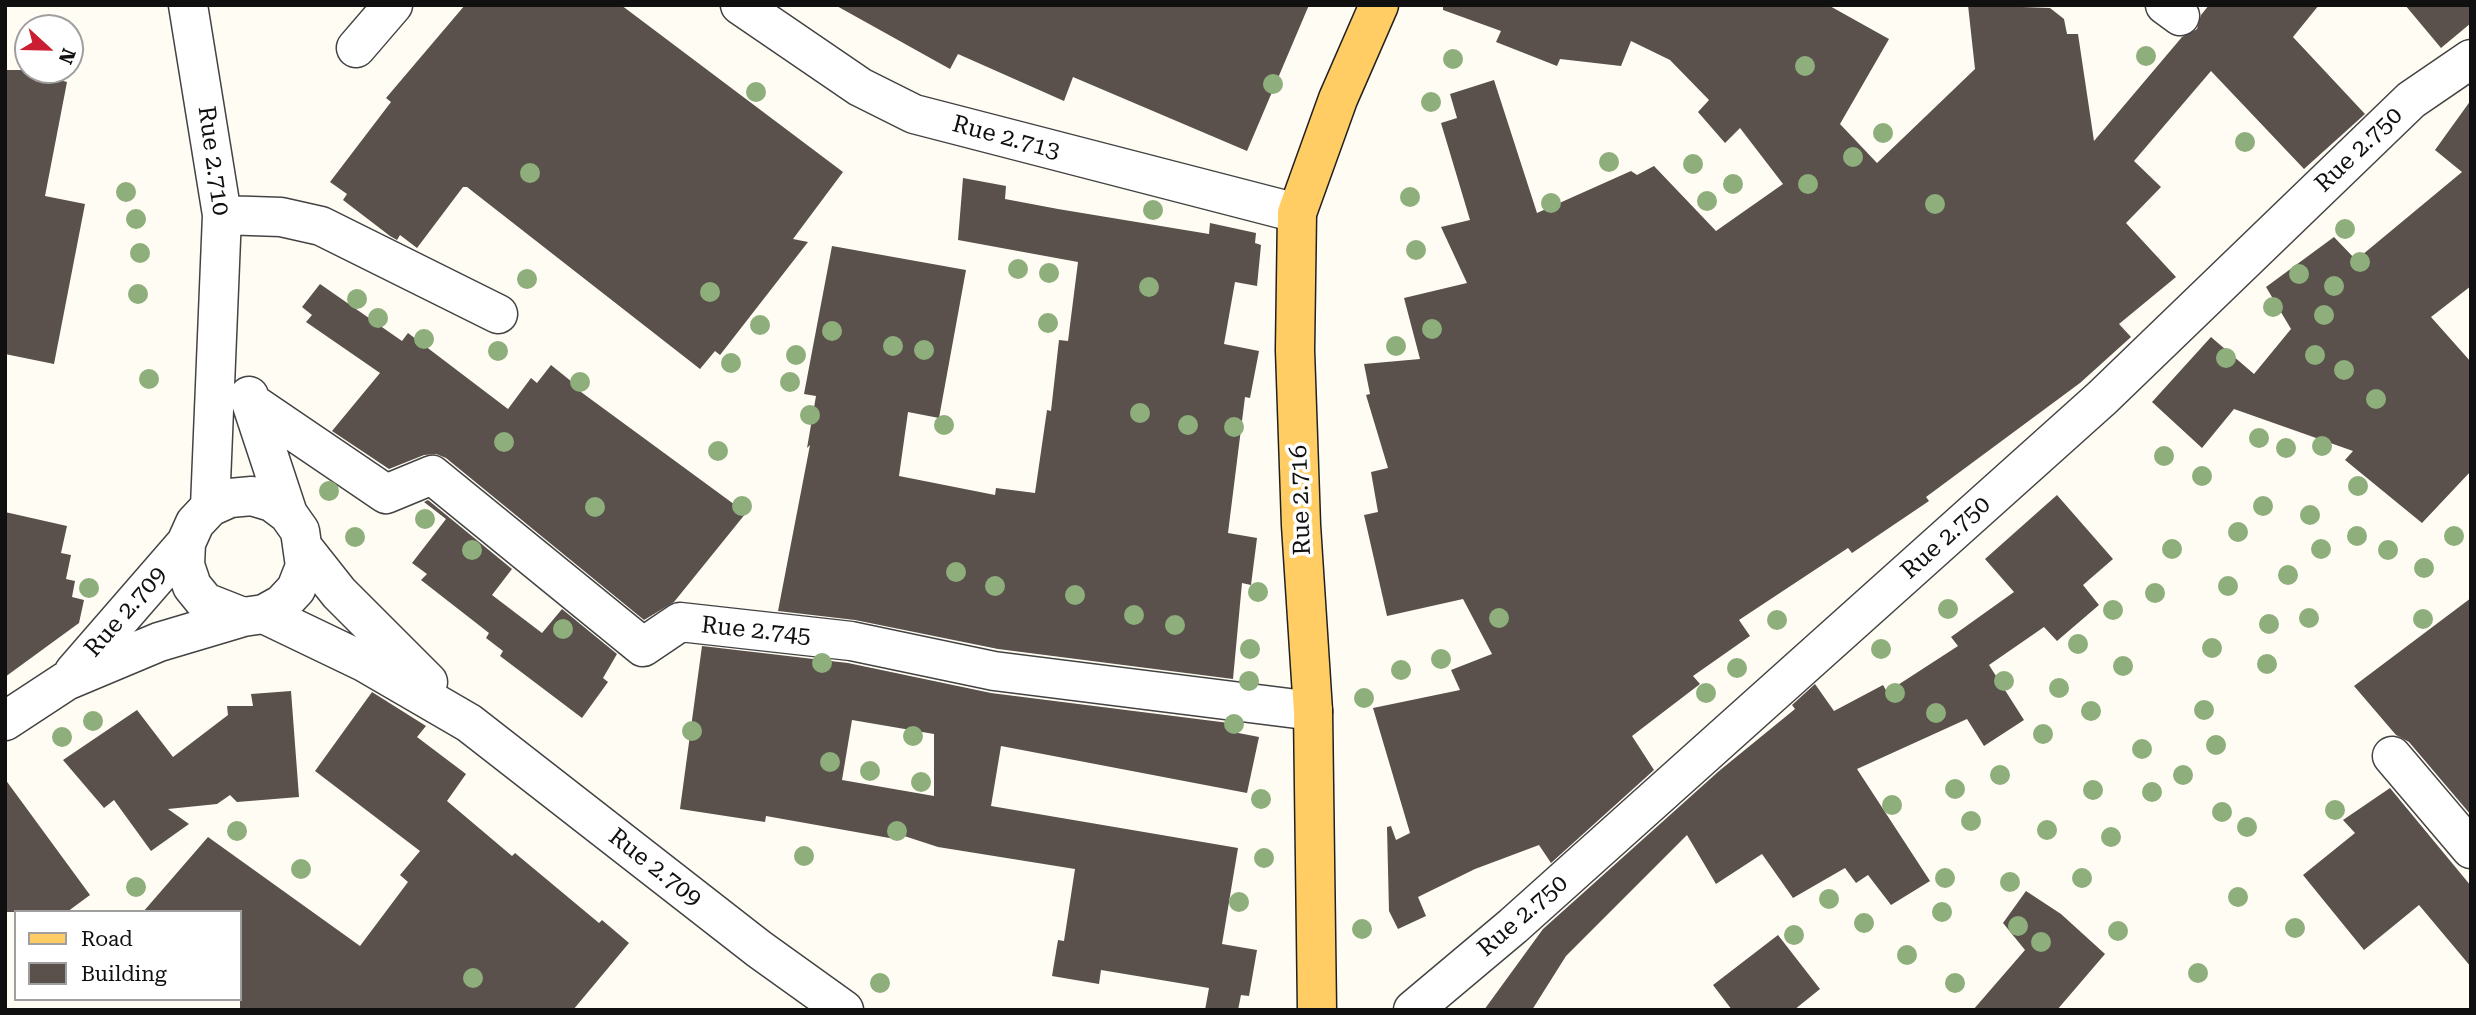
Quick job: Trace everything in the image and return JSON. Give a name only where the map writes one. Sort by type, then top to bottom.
[{"type":"main road","name":"Rue 2.716","points":[[1317,1010],[1313,711],[1301,525],[1295,349],[1297,213],[1338,99],[1379,5]]},
{"type":"street","name":"Rue 2.710","points":[[188,5],[222,215],[211,507]]},
{"type":"street","points":[[356,48],[393,5]]},
{"type":"street","name":"Rue 2.713","points":[[740,5],[860,87],[914,114],[1297,213]]},
{"type":"street","name":"Rue 2.750","points":[[1413,1010],[1513,926],[2102,398],[2411,100],[2471,59]]},
{"type":"street","points":[[222,215],[281,217],[321,226],[498,314]]},
{"type":"street","name":"Rue 2.710","points":[[219,319],[252,403],[288,514]]},
{"type":"street","name":"Rue 2.745","points":[[252,403],[386,494],[432,475],[643,647],[680,622],[851,641],[994,671],[1313,711]]},
{"type":"street","points":[[252,496],[272,502],[288,514],[300,531],[305,550],[305,566],[296,589],[282,604],[242,613],[205,602],[192,586],[185,565],[186,543],[195,523],[211,507],[230,498],[252,496]]},
{"type":"street","name":"Rue 2.709","points":[[66,681],[186,543]]},
{"type":"street","name":"Rue 2.709","points":[[305,550],[378,635],[469,723],[759,949],[844,1010]]},
{"type":"street","name":"Rue 2.709","points":[[5,721],[66,681],[159,642],[242,613],[364,662],[469,723]]},
{"type":"street","points":[[2392,757],[2471,849]]},
{"type":"building","points":[[465,5],[621,5],[843,172],[793,239],[808,242],[720,355],[715,351],[700,369],[467,187],[463,187],[417,248],[400,235],[397,240],[390,236],[343,200],[347,194],[330,182],[391,102],[386,98]]},
{"type":"building","points":[[835,5],[1309,5],[1247,151],[1073,77],[1064,101],[958,54],[950,69]]},
{"type":"building","points":[[1443,5],[1828,5],[1889,39],[1840,124],[1877,163],[1975,69],[1968,5],[2050,8],[2064,19],[2067,34],[2078,34],[2094,141],[2182,37],[2197,29],[2201,15],[2209,5],[2319,5],[2293,37],[2365,114],[2304,169],[2211,71],[2134,161],[2161,187],[2126,223],[2176,277],[2119,324],[2131,337],[2080,383],[1926,497],[1929,501],[1852,553],[1848,548],[1739,620],[1750,636],[1693,676],[1700,684],[1632,736],[1654,770],[1551,863],[1539,845],[1475,869],[1418,897],[1426,916],[1398,929],[1389,911],[1387,827],[1391,826],[1396,840],[1410,833],[1373,708],[1460,690],[1451,670],[1492,654],[1463,599],[1387,616],[1364,515],[1378,512],[1371,472],[1388,468],[1366,395],[1370,394],[1364,364],[1420,359],[1404,298],[1467,283],[1441,227],[1470,220],[1441,123],[1457,118],[1450,94],[1494,80],[1537,213],[1631,171],[1637,175],[1654,166],[1716,231],[1783,184],[1740,128],[1725,143],[1698,112],[1709,100],[1670,60],[1631,41],[1621,66],[1560,59],[1557,66],[1496,42],[1501,31],[1443,10]]},
{"type":"building","points":[[2405,5],[2471,5],[2471,23],[2441,48]]},
{"type":"building","points":[[5,70],[14,70],[14,84],[67,84],[45,196],[85,204],[54,364],[5,354]]},
{"type":"building","points":[[2471,100],[2471,286],[2431,317],[2471,362],[2471,471],[2422,523],[2345,460],[2353,451],[2234,409],[2202,448],[2152,402],[2211,337],[2254,374],[2291,329],[2266,287],[2334,237],[2356,260],[2462,172],[2435,150]]},
{"type":"building","points":[[963,178],[1006,186],[1005,199],[1058,209],[1209,234],[1210,223],[1256,233],[1255,243],[1261,245],[1257,286],[1235,282],[1224,344],[1259,351],[1250,398],[1245,397],[1228,533],[1257,538],[1251,585],[1242,583],[1233,679],[998,649],[855,620],[778,611],[810,445],[807,448],[816,396],[804,394],[832,246],[966,270],[939,418],[908,412],[899,476],[995,495],[996,488],[1035,493],[1047,410],[1051,411],[1059,340],[1068,341],[1078,262],[958,240]]},
{"type":"building","points":[[320,284],[402,341],[408,333],[508,409],[531,378],[537,383],[551,365],[582,390],[581,392],[746,513],[674,602],[644,620],[446,458],[436,454],[424,455],[389,469],[332,431],[380,373],[306,322],[312,315],[302,307]]},
{"type":"building","points":[[2057,495],[2113,559],[2083,585],[2099,605],[2057,641],[2044,627],[1989,665],[2024,720],[1984,746],[1967,719],[1857,769],[1930,881],[1891,905],[1868,875],[1856,883],[1845,868],[1793,898],[1762,854],[1716,884],[1687,835],[1566,956],[1532,1010],[1484,1010],[1543,929],[1719,771],[1795,709],[1792,705],[1815,684],[1834,711],[1883,685],[1887,692],[1958,646],[1951,637],[2014,592],[1985,559]]},
{"type":"building","points":[[428,500],[512,569],[492,595],[542,633],[562,609],[617,654],[603,678],[608,682],[582,718],[500,656],[503,651],[486,638],[489,633],[421,580],[427,574],[412,563],[446,519],[424,502]]},
{"type":"building","points":[[5,512],[67,526],[61,553],[71,555],[66,579],[75,581],[72,597],[84,600],[79,623],[5,677]]},
{"type":"building","points":[[2471,598],[2471,815],[2409,742],[2396,735],[2354,686]]},
{"type":"building","points":[[702,646],[848,663],[991,693],[1229,723],[1228,731],[1259,737],[1247,793],[1001,746],[991,806],[1238,848],[1222,944],[1257,950],[1249,996],[1241,995],[1238,1010],[1205,1010],[1209,988],[1101,970],[1099,984],[1052,976],[1058,940],[1064,941],[1075,869],[938,847],[895,833],[895,839],[766,816],[765,822],[680,809]],"holes":[[[852,720],[934,734],[934,796],[842,780]]]},
{"type":"building","points":[[291,691],[299,797],[237,802],[230,795],[217,804],[168,809],[189,824],[151,851],[114,800],[104,808],[63,760],[137,710],[173,757],[228,715],[227,706],[253,706],[251,694]]},
{"type":"building","points":[[372,692],[426,726],[417,737],[466,774],[447,801],[512,856],[515,853],[599,923],[602,920],[629,943],[573,1010],[240,1010],[242,910],[145,910],[208,837],[360,946],[408,882],[400,875],[420,851],[315,771]]},
{"type":"building","points":[[5,779],[90,895],[70,910],[5,912]]},
{"type":"building","points":[[2390,788],[2471,886],[2471,967],[2419,905],[2364,950],[2303,875],[2355,833],[2343,820]]},
{"type":"building","points":[[2026,891],[2061,914],[2105,954],[2057,1010],[1973,1010],[2025,950],[2003,923]]},
{"type":"building","points":[[1778,935],[1820,989],[1794,1010],[1732,1010],[1713,985]]}]
